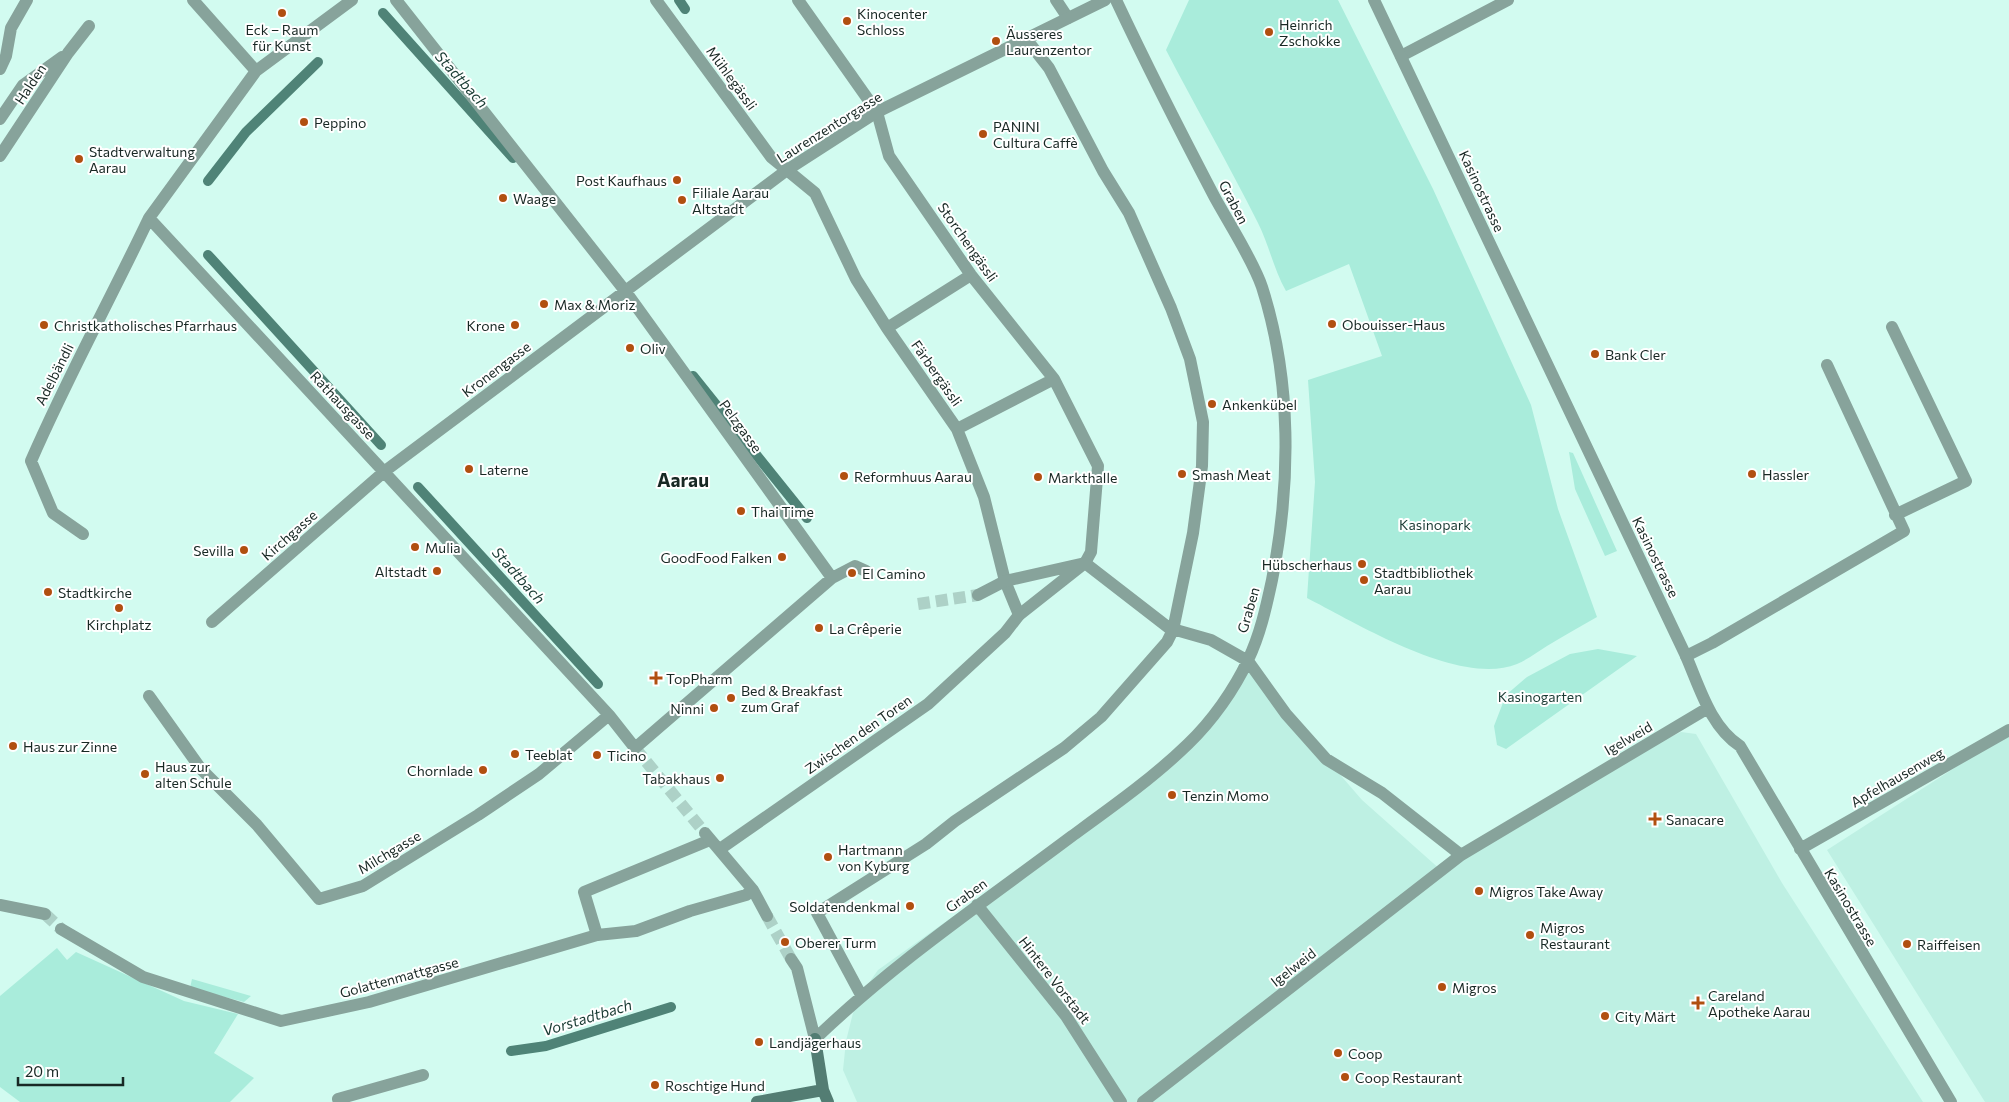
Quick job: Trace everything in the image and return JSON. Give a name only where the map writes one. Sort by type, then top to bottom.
[{"type":"street","points":[[0,69],[6,56],[11,28],[27,0]]},
{"type":"street","points":[[193,0],[256,71]]},
{"type":"street","points":[[149,218],[256,71],[352,0]]},
{"type":"street","name":"Pelzgasse","points":[[396,0],[626,292],[832,578]]},
{"type":"street","name":"Mühlegässli","points":[[656,0],[771,157],[787,170]]},
{"type":"street","name":"Storchengässli","points":[[798,0],[877,112],[889,156],[971,275],[1054,379],[1098,466],[1091,552],[1085,563]]},
{"type":"street","points":[[1056,0],[1068,18]]},
{"type":"street","name":"Laurenzentorgasse","points":[[626,292],[787,170],[877,112],[1027,40],[1105,0]]},
{"type":"street","name":"Graben","points":[[815,1039],[861,995],[977,905],[1124,797],[1190,742],[1222,703],[1248,661],[1263,620],[1276,558],[1286,477],[1284,404],[1274,337],[1261,284],[1143,58],[1116,0]]},
{"type":"street","name":"Kasinostrasse","points":[[1374,0],[1686,656],[1708,708],[1726,736],[1740,746],[1951,1102]]},
{"type":"street","points":[[1401,56],[1508,0]]},
{"type":"street","name":"Halden","points":[[0,156],[68,53],[89,26]]},
{"type":"street","points":[[861,995],[817,913],[911,854],[955,821],[1064,748],[1100,716],[1167,642],[1173,630],[1194,533],[1202,466],[1203,422],[1190,359],[1172,308],[1129,213],[1048,68],[1027,40]]},
{"type":"street","name":"Halden","points":[[0,119],[24,85],[68,53]]},
{"type":"street","name":"Färbergässli","points":[[787,170],[815,193],[856,279],[887,328],[957,429],[984,497],[1005,581],[1019,615]]},
{"type":"street","name":"Rathausgasse","points":[[149,218],[609,715],[635,748],[832,578]]},
{"type":"street","name":"Adelbändli","points":[[83,534],[53,513],[31,461],[59,395],[105,310],[149,218]]},
{"type":"street","points":[[887,328],[971,275]]},
{"type":"street","name":"Kronengasse","points":[[385,471],[512,374],[626,292]]},
{"type":"street","points":[[1892,327],[1966,481],[1895,515]]},
{"type":"street","points":[[1686,656],[1712,643],[1904,531],[1827,365]]},
{"type":"street","points":[[957,429],[1054,379]]},
{"type":"street","name":"Kirchgasse","points":[[212,622],[385,471]]},
{"type":"street","points":[[978,595],[1005,581],[1085,563],[1173,630],[1211,640],[1248,661],[1286,714],[1326,759],[1382,793],[1461,855]]},
{"type":"street","name":"Zwischen den Toren","points":[[598,936],[584,892],[712,841],[928,704],[1005,633],[1019,615],[1085,563]]},
{"type":"street","points":[[832,578],[855,566],[866,570]]},
{"type":"street","name":"Milchgasse","points":[[149,696],[201,769],[257,825],[319,899],[363,886],[478,815],[539,774],[609,715]]},
{"type":"street","name":"Igelweid","points":[[1143,1102],[1461,855],[1708,708]]},
{"type":"street","name":"Apfelhausenweg","points":[[1800,849],[2009,730]]},
{"type":"street","points":[[712,841],[753,890],[767,916]]},
{"type":"street","name":"Golattenmattgasse","points":[[61,929],[143,977],[282,1021],[369,1002],[598,936],[636,931],[690,911],[746,895],[753,890]]},
{"type":"street","points":[[0,905],[44,914]]},
{"type":"street","name":"Hintere Vorstadt","points":[[977,905],[1066,1016],[1121,1102]]},
{"type":"street","points":[[791,959],[796,968],[815,1039],[823,1090],[828,1102]]},
{"type":"street","points":[[339,1102],[338,1099],[423,1075]]},
{"type":"street","points":[[757,1102],[823,1090]]},
{"type":"shaded area","name":"City Märt","points":[[1248,661],[1304,733],[1362,800],[1442,871],[1605,768],[1681,732],[1696,734],[1782,883],[1923,1102],[857,1102],[843,1070],[846,1041],[856,1001],[878,970],[1162,767],[1190,742]]},
{"type":"shaded area","points":[[2009,733],[2009,1102],[1985,1102],[1827,850]]},
{"type":"green space","name":"Kasinopark","points":[[1189,0],[1338,0],[1433,189],[1531,405],[1558,509],[1597,617],[1517,664],[1494,669],[1467,667],[1439,660],[1353,623],[1307,598],[1315,482],[1308,380],[1382,356],[1349,264],[1286,291],[1258,223],[1166,50]]},
{"type":"green space","points":[[1569,452],[1573,453],[1617,551],[1605,556],[1575,489]]},
{"type":"green space","name":"Kasinogarten","points":[[1598,649],[1637,656],[1506,749],[1497,745],[1494,726],[1506,695],[1527,677],[1570,654]]},
{"type":"green space","points":[[57,948],[67,960],[76,952],[184,1001],[238,1014],[214,1053],[254,1078],[230,1102],[20,1102],[0,1087],[0,996]]},
{"type":"green space","points":[[192,979],[251,996],[244,1002],[190,988]]},
{"type":"waterway","name":"Stadtbach","points":[[679,0],[685,9]]},
{"type":"waterway","name":"Stadtbach","points":[[383,13],[513,158]]},
{"type":"waterway","name":"Stadtbach","points":[[208,181],[246,132],[318,62]]},
{"type":"waterway","name":"Stadtbach","points":[[208,255],[381,445]]},
{"type":"waterway","name":"Stadtbach","points":[[693,376],[807,518]]},
{"type":"waterway","name":"Stadtbach","points":[[418,487],[598,684]]},
{"type":"waterway","name":"Vorstadtbach","points":[[511,1051],[546,1046],[671,1007]]},
{"type":"tunnel","points":[[918,604],[978,595]]},
{"type":"tunnel","points":[[635,748],[705,833]]},
{"type":"tunnel","points":[[45,914],[61,929]]},
{"type":"tunnel","points":[[767,916],[791,959]]},
{"type":"place","name":"Eck – Raum für Kunst","points":[[282,13]]},
{"type":"place","name":"Kinocenter Schloss","points":[[847,21]]},
{"type":"place","name":"Heinrich Zschokke","points":[[1269,32]]},
{"type":"place","name":"Äusseres Laurenzentor","points":[[996,41]]},
{"type":"place","name":"Peppino","points":[[304,122]]},
{"type":"place","name":"PANINI Cultura Caffè","points":[[983,134]]},
{"type":"place","name":"Stadtverwaltung Aarau","points":[[79,159]]},
{"type":"place","name":"Post Kaufhaus","points":[[677,180]]},
{"type":"place","name":"Waage","points":[[503,198]]},
{"type":"place","name":"Filiale Aarau Altstadt","points":[[682,200]]},
{"type":"place","name":"Max & Moriz","points":[[544,304]]},
{"type":"place","name":"Obouisser-Haus","points":[[1332,324]]},
{"type":"place","name":"Christkatholisches Pfarrhaus","points":[[44,325]]},
{"type":"place","name":"Krone","points":[[515,325]]},
{"type":"place","name":"Oliv","points":[[630,348]]},
{"type":"place","name":"Bank Cler","points":[[1595,354]]},
{"type":"place","name":"Ankenkübel","points":[[1212,404]]},
{"type":"place","name":"Laterne","points":[[469,469]]},
{"type":"place","name":"Smash Meat","points":[[1182,474]]},
{"type":"place","name":"Hassler","points":[[1752,474]]},
{"type":"place","name":"Reformhuus Aarau","points":[[844,476]]},
{"type":"place","name":"Markthalle","points":[[1038,477]]},
{"type":"place","name":"Thai Time","points":[[741,511]]},
{"type":"place","name":"Mulia","points":[[415,547]]},
{"type":"place","name":"Sevilla","points":[[244,550]]},
{"type":"place","name":"GoodFood Falken","points":[[782,557]]},
{"type":"place","name":"Hübscherhaus","points":[[1362,564]]},
{"type":"place","name":"Altstadt","points":[[437,571]]},
{"type":"place","name":"El Camino","points":[[852,573]]},
{"type":"place","name":"Stadtbibliothek Aarau","points":[[1364,580]]},
{"type":"place","name":"Stadtkirche","points":[[48,592]]},
{"type":"place","name":"Kirchplatz","points":[[119,608]]},
{"type":"place","name":"La Crêperie","points":[[819,628]]},
{"type":"place","name":"TopPharm","points":[[656,678]]},
{"type":"place","name":"Bed & Breakfast zum Graf","points":[[731,698]]},
{"type":"place","name":"Ninni","points":[[714,708]]},
{"type":"place","name":"Haus zur Zinne","points":[[13,746]]},
{"type":"place","name":"Teeblat","points":[[515,754]]},
{"type":"place","name":"Ticino","points":[[597,755]]},
{"type":"place","name":"Chornlade","points":[[483,770]]},
{"type":"place","name":"Haus zur alten Schule","points":[[145,774]]},
{"type":"place","name":"Tabakhaus","points":[[720,778]]},
{"type":"place","name":"Tenzin Momo","points":[[1172,795]]},
{"type":"place","name":"Sanacare","points":[[1655,819]]},
{"type":"place","name":"Hartmann von Kyburg","points":[[828,857]]},
{"type":"place","name":"Migros Take Away","points":[[1479,891]]},
{"type":"place","name":"Soldatendenkmal","points":[[910,906]]},
{"type":"place","name":"Migros Restaurant","points":[[1530,935]]},
{"type":"place","name":"Oberer Turm","points":[[785,942]]},
{"type":"place","name":"Raiffeisen","points":[[1907,944]]},
{"type":"place","name":"Migros","points":[[1442,987]]},
{"type":"place","name":"Careland Apotheke Aarau","points":[[1698,1003]]},
{"type":"place","name":"City Märt","points":[[1605,1016]]},
{"type":"place","name":"Landjägerhaus","points":[[759,1042]]},
{"type":"place","name":"Coop","points":[[1338,1053]]},
{"type":"place","name":"Coop Restaurant","points":[[1345,1077]]},
{"type":"place","name":"Roschtige Hund","points":[[655,1085]]},
{"type":"district","name":"Aarau","points":[[683,479]]}]
